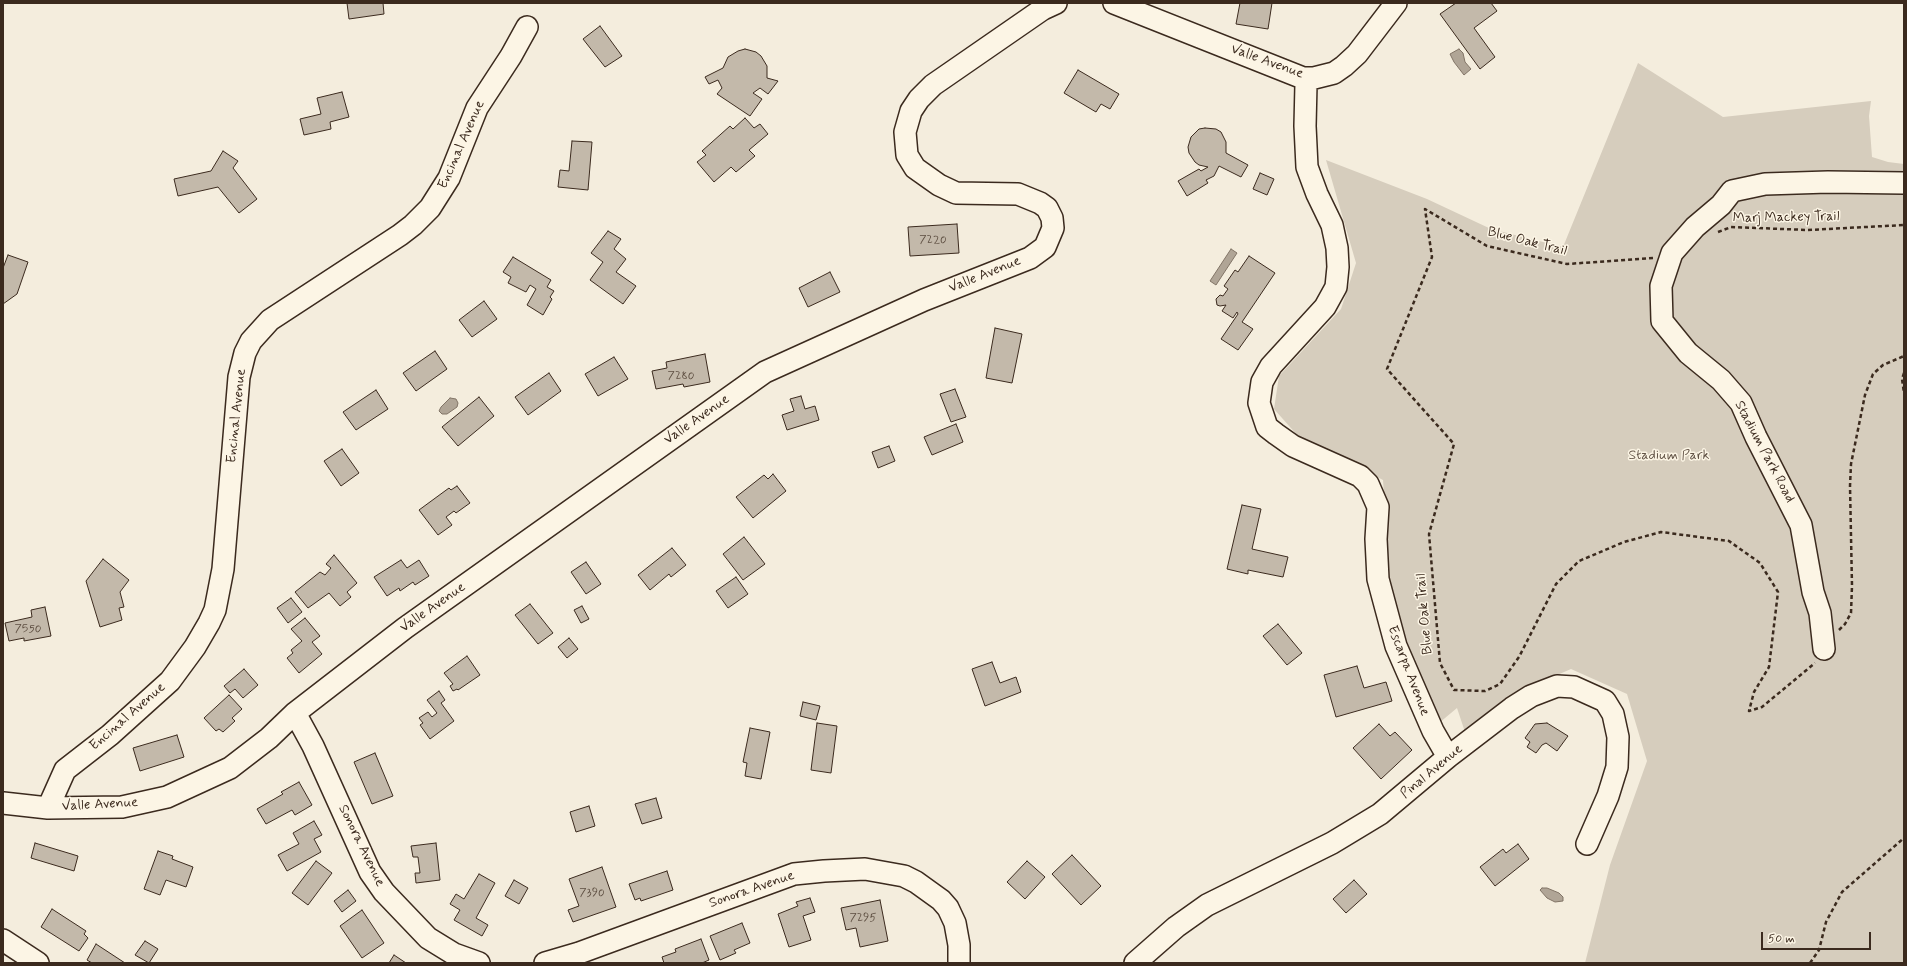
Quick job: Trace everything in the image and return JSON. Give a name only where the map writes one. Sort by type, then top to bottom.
[{"type":"street","name":"Valle Avenue","points":[[3,803],[48,808],[122,807],[167,798],[230,768],[269,738],[295,713],[405,628],[765,372],[924,300],[1030,258],[1045,247],[1053,228],[1052,218],[1047,208],[1031,198],[1018,194],[956,192],[939,185],[916,168],[907,155],[905,132],[911,110],[919,99],[933,85],[1043,9],[1056,3]]},
{"type":"street","name":"Valle Avenue","points":[[1114,3],[1303,78],[1314,78],[1334,73],[1344,66],[1356,54],[1396,3]]},
{"type":"street","name":"Encinal Avenue","points":[[48,808],[65,770],[132,716],[170,681],[195,647],[209,623],[216,603],[223,569],[239,377],[245,353],[251,341],[270,320],[400,235],[413,225],[430,208],[449,178],[477,108],[511,56],[527,27]]},
{"type":"street","name":"Escarpa Avenue","points":[[1303,78],[1306,84],[1304,126],[1307,168],[1317,194],[1332,225],[1337,248],[1338,267],[1336,287],[1325,307],[1271,366],[1262,382],[1259,403],[1267,427],[1276,434],[1293,446],[1360,476],[1371,489],[1378,507],[1376,539],[1378,579],[1396,646],[1433,731],[1448,757]]},
{"type":"street","name":"Stadium Park Road","points":[[1824,649],[1820,613],[1814,592],[1801,525],[1789,498],[1756,436],[1741,403],[1721,380],[1688,353],[1662,321],[1660,286],[1672,253],[1695,227],[1721,205],[1732,191],[1765,184],[1828,182],[1904,183]]},
{"type":"street","name":"Pinal Avenue","points":[[1135,963],[1176,927],[1207,905],[1332,843],[1380,814],[1448,757],[1512,708],[1543,690],[1558,686],[1574,687],[1605,701],[1613,714],[1618,737],[1617,767],[1608,796],[1587,844]]},
{"type":"street","name":"Sonora Avenue","points":[[295,713],[314,746],[370,872],[384,892],[428,938],[454,954],[479,963]]},
{"type":"street","name":"Sonora Avenue","points":[[545,963],[579,953],[794,874],[824,870],[865,869],[904,876],[916,882],[941,900],[948,908],[955,922],[959,945],[959,963]]},
{"type":"street","points":[[3,940],[38,963]]},
{"type":"path","name":"Blue Oak Trail","points":[[1672,253],[1660,258],[1567,264],[1487,246],[1425,209],[1432,257],[1387,370],[1454,444],[1429,534],[1440,663],[1454,690],[1484,691],[1500,684],[1519,657],[1556,584],[1579,562],[1624,542],[1661,532],[1729,541],[1760,564],[1778,592],[1770,667],[1754,692],[1748,711],[1762,707],[1814,664],[1824,649]]},
{"type":"path","name":"Marj Mackey Trail","points":[[1713,234],[1731,227],[1808,230],[1904,225]]},
{"type":"path","points":[[1824,649],[1833,636],[1845,624],[1851,614],[1852,586],[1850,486],[1852,464],[1864,395],[1873,374],[1883,365],[1904,356]]},
{"type":"path","points":[[1904,374],[1902,379],[1904,393]]},
{"type":"path","points":[[1810,963],[1819,950],[1826,922],[1842,892],[1904,838]]},
{"type":"green space","name":"Stadium Park","points":[[1638,63],[1723,117],[1871,101],[1869,116],[1872,157],[1888,162],[1904,164],[1904,963],[1585,963],[1610,865],[1647,761],[1627,694],[1571,669],[1534,685],[1465,732],[1457,708],[1439,723],[1402,629],[1390,583],[1383,480],[1298,436],[1274,409],[1279,376],[1341,309],[1356,263],[1326,160],[1427,199],[1491,229],[1563,247]]},
{"type":"shaded area","points":[[1459,49],[1463,53],[1465,62],[1471,69],[1464,75],[1450,54]]},
{"type":"shaded area","points":[[1231,249],[1237,253],[1216,285],[1210,281]]},
{"type":"shaded area","points":[[450,398],[456,399],[458,403],[457,407],[447,414],[442,414],[439,411],[441,407]]},
{"type":"shaded area","points":[[1542,888],[1547,888],[1559,893],[1563,897],[1563,901],[1555,902],[1547,898],[1540,890]]},
{"type":"building","points":[[347,3],[383,3],[384,14],[349,19]]},
{"type":"building","points":[[1240,3],[1272,3],[1268,29],[1236,24]]},
{"type":"building","points":[[1456,3],[1491,3],[1497,11],[1474,28],[1495,57],[1480,69],[1440,14]]},
{"type":"building","points":[[600,26],[622,56],[605,67],[583,39]]},
{"type":"building","points":[[745,49],[756,52],[761,56],[767,66],[767,78],[778,81],[768,94],[760,88],[753,93],[762,99],[750,116],[717,94],[722,88],[718,80],[709,84],[705,77],[723,68],[728,57]]},
{"type":"building","points":[[1078,70],[1119,94],[1110,109],[1101,104],[1096,112],[1064,93]]},
{"type":"building","points":[[342,92],[349,117],[330,122],[331,129],[304,135],[300,119],[321,114],[317,98]]},
{"type":"building","points":[[745,118],[754,128],[760,124],[768,134],[749,150],[755,156],[736,172],[731,167],[714,182],[697,162],[706,155],[702,151],[730,126],[733,129]]},
{"type":"building","points":[[1199,129],[1216,129],[1221,132],[1226,142],[1226,153],[1248,165],[1241,177],[1219,166],[1214,176],[1206,180],[1208,183],[1187,196],[1178,181],[1199,169],[1201,171],[1208,167],[1199,165],[1195,162],[1189,153],[1188,147],[1191,137]]},
{"type":"building","points":[[572,141],[592,142],[588,190],[558,187],[560,170],[569,171]]},
{"type":"building","points":[[223,151],[238,161],[233,168],[257,199],[239,213],[218,187],[178,196],[174,179],[211,171]]},
{"type":"building","points":[[1260,173],[1274,179],[1267,195],[1253,189]]},
{"type":"building","points":[[957,224],[959,253],[910,256],[908,227]]},
{"type":"building","points":[[608,231],[621,239],[614,249],[626,259],[616,272],[636,286],[623,304],[590,280],[603,262],[591,253]]},
{"type":"building","points":[[8,255],[28,262],[17,294],[3,304],[3,268]]},
{"type":"building","points":[[1249,256],[1275,273],[1242,322],[1253,329],[1238,350],[1221,339],[1238,314],[1237,312],[1233,318],[1222,311],[1226,305],[1217,305],[1216,299],[1220,295],[1223,296],[1228,289],[1224,286],[1235,270],[1238,272]]},
{"type":"building","points":[[513,257],[551,280],[547,287],[554,291],[550,297],[552,299],[543,315],[527,305],[536,289],[530,285],[526,292],[508,283],[511,277],[503,272]]},
{"type":"building","points":[[830,272],[840,292],[808,307],[799,288]]},
{"type":"building","points":[[484,301],[497,319],[472,337],[459,320]]},
{"type":"building","points":[[995,328],[1022,334],[1012,383],[986,378]]},
{"type":"building","points":[[435,351],[447,369],[416,391],[403,373]]},
{"type":"building","points":[[705,354],[710,382],[684,387],[683,384],[656,389],[652,371],[667,368],[666,362]]},
{"type":"building","points":[[614,357],[628,379],[598,396],[585,374]]},
{"type":"building","points":[[549,373],[561,391],[528,415],[515,397]]},
{"type":"building","points":[[955,389],[966,417],[951,422],[940,394]]},
{"type":"building","points":[[376,390],[388,409],[356,430],[343,412]]},
{"type":"building","points":[[801,396],[805,409],[815,406],[819,420],[787,430],[782,415],[794,411],[790,399]]},
{"type":"building","points":[[479,397],[494,416],[458,446],[442,427]]},
{"type":"building","points":[[956,424],[963,442],[932,455],[924,437]]},
{"type":"building","points":[[889,446],[895,461],[878,468],[872,452]]},
{"type":"building","points":[[342,449],[359,473],[341,486],[324,461]]},
{"type":"building","points":[[773,474],[786,491],[753,518],[736,497],[764,475],[768,479]]},
{"type":"building","points":[[457,486],[470,503],[456,513],[454,511],[446,517],[452,525],[438,535],[419,510],[449,488],[451,490]]},
{"type":"building","points":[[1242,505],[1261,509],[1252,549],[1288,557],[1283,577],[1248,570],[1248,574],[1227,569]]},
{"type":"building","points":[[744,537],[765,564],[743,580],[723,554]]},
{"type":"building","points":[[672,548],[686,565],[671,577],[669,574],[650,590],[638,575]]},
{"type":"building","points":[[334,555],[357,583],[347,592],[351,597],[340,606],[329,593],[308,608],[295,592],[320,572],[325,575],[331,568],[326,564]]},
{"type":"building","points":[[103,559],[129,580],[120,592],[124,607],[119,608],[122,620],[100,627],[86,581]]},
{"type":"building","points":[[401,560],[407,568],[419,560],[429,576],[415,585],[413,582],[400,591],[399,588],[387,596],[374,577]]},
{"type":"building","points":[[586,562],[601,584],[586,594],[571,572]]},
{"type":"building","points":[[736,577],[748,594],[728,608],[716,591]]},
{"type":"building","points":[[291,598],[302,612],[288,623],[277,608]]},
{"type":"building","points":[[530,604],[553,633],[538,644],[515,615]]},
{"type":"building","points":[[582,606],[589,619],[581,623],[574,610]]},
{"type":"building","points":[[45,607],[51,636],[24,641],[24,638],[9,641],[5,623],[32,617],[31,610]]},
{"type":"building","points":[[305,618],[320,636],[312,642],[322,654],[299,673],[287,658],[293,653],[291,650],[302,641],[291,629]]},
{"type":"building","points":[[1278,624],[1302,653],[1287,665],[1263,636]]},
{"type":"building","points":[[569,638],[578,649],[567,658],[558,647]]},
{"type":"building","points":[[467,656],[480,675],[458,690],[453,691],[450,686],[453,684],[444,673]]},
{"type":"building","points":[[992,662],[1000,683],[1016,677],[1021,692],[985,706],[972,669]]},
{"type":"building","points":[[1357,666],[1364,688],[1386,682],[1392,701],[1336,717],[1324,675]]},
{"type":"building","points":[[244,669],[258,685],[243,698],[235,689],[230,693],[224,686]]},
{"type":"building","points":[[439,691],[445,700],[441,703],[454,721],[430,739],[420,725],[423,723],[419,718],[428,712],[432,717],[437,713],[427,700]]},
{"type":"building","points":[[229,695],[242,709],[232,718],[235,721],[223,732],[219,729],[216,731],[204,718]]},
{"type":"building","points":[[803,702],[820,706],[816,720],[800,716]]},
{"type":"building","points":[[817,723],[837,726],[831,773],[811,770]]},
{"type":"building","points":[[1547,723],[1568,736],[1557,751],[1546,743],[1542,745],[1536,753],[1527,747],[1530,742],[1525,738],[1535,724]]},
{"type":"building","points":[[1379,724],[1390,736],[1395,732],[1412,750],[1381,779],[1353,748]]},
{"type":"building","points":[[750,728],[770,732],[761,779],[745,776],[747,763],[743,762]]},
{"type":"building","points":[[177,735],[184,757],[140,771],[133,748]]},
{"type":"building","points":[[375,753],[393,796],[372,804],[354,762]]},
{"type":"building","points":[[299,782],[312,805],[295,815],[292,810],[266,824],[257,809],[283,794],[281,792]]},
{"type":"building","points":[[656,798],[662,818],[642,824],[635,804]]},
{"type":"building","points":[[589,806],[595,826],[576,832],[570,812]]},
{"type":"building","points":[[314,821],[322,835],[314,839],[321,852],[287,871],[278,855],[299,844],[293,833]]},
{"type":"building","points":[[35,843],[78,856],[74,871],[31,858]]},
{"type":"building","points":[[436,843],[440,880],[416,883],[415,873],[420,873],[418,857],[413,857],[411,846]]},
{"type":"building","points":[[1518,844],[1529,859],[1495,886],[1480,867],[1503,849],[1506,853]]},
{"type":"building","points":[[158,851],[173,856],[172,859],[193,867],[186,887],[166,880],[160,895],[144,889]]},
{"type":"building","points":[[1072,855],[1101,886],[1081,905],[1052,874]]},
{"type":"building","points":[[316,861],[332,873],[308,905],[292,893]]},
{"type":"building","points":[[1027,861],[1045,877],[1025,899],[1007,882]]},
{"type":"building","points":[[602,867],[616,907],[573,922],[568,910],[579,906],[569,879]]},
{"type":"building","points":[[667,871],[673,890],[641,901],[640,898],[635,900],[629,884]]},
{"type":"building","points":[[479,874],[495,883],[476,918],[488,925],[482,936],[454,920],[460,910],[450,904],[456,894],[464,899]]},
{"type":"building","points":[[514,880],[528,888],[519,904],[505,896]]},
{"type":"building","points":[[1354,880],[1367,894],[1346,913],[1333,899]]},
{"type":"building","points":[[348,890],[356,901],[342,912],[334,901]]},
{"type":"building","points":[[810,898],[815,912],[803,916],[811,940],[789,947],[778,914],[798,906],[796,902]]},
{"type":"building","points":[[880,900],[888,941],[860,947],[856,928],[846,930],[841,908]]},
{"type":"building","points":[[52,909],[86,931],[84,934],[88,938],[79,951],[41,927]]},
{"type":"building","points":[[362,910],[384,943],[362,958],[340,926]]},
{"type":"building","points":[[742,923],[750,943],[734,950],[736,953],[720,960],[710,936]]},
{"type":"building","points":[[701,939],[709,960],[702,963],[664,963],[662,957],[676,952],[675,949]]},
{"type":"building","points":[[145,941],[158,949],[149,963],[135,955]]},
{"type":"building","points":[[96,944],[125,963],[92,963],[87,960]]},
{"type":"building","points":[[394,955],[406,963],[389,963]]}]
